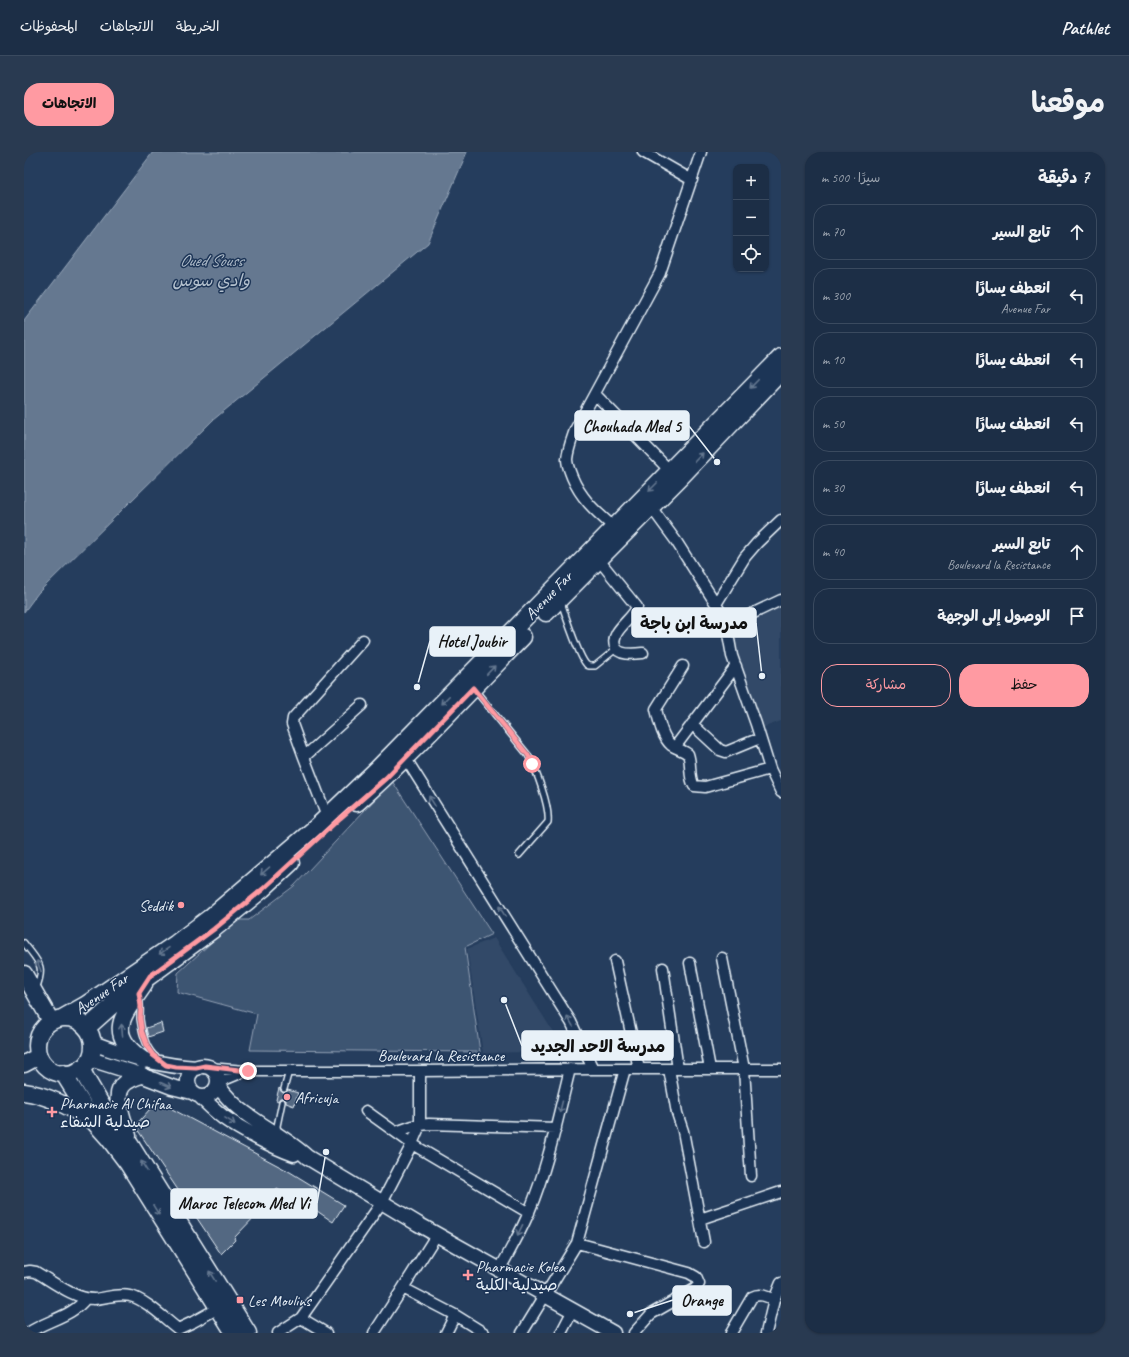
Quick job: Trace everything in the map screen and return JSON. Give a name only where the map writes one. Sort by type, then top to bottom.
[{"type":"main road","name":"Avenue Far","points":[[90,1036],[124,995],[214,929],[263,889],[386,778],[402,752],[537,607],[618,531],[779,368]]},
{"type":"main road","name":"Avenue Far","points":[[57,1020],[85,1005],[176,943],[237,895],[327,817],[377,769],[402,752],[473,688],[599,560],[618,531],[651,507],[674,474]]},
{"type":"main road","points":[[24,974],[34,992],[57,1020]]},
{"type":"main road","points":[[142,1067],[131,1052],[121,1033],[122,1020],[150,976]]},
{"type":"main road","points":[[90,1036],[93,1048],[85,1063],[75,1072],[55,1072],[47,1067],[39,1056],[37,1044],[39,1035],[44,1027],[57,1020],[76,1020],[90,1036],[172,1087],[196,1094],[209,1095],[214,1092],[218,1084]]},
{"type":"main road","points":[[24,1064],[39,1056]]},
{"type":"main road","points":[[85,1063],[142,1067],[166,1065],[203,1068],[216,1074],[218,1084],[231,1102],[297,1148],[307,1157],[437,1234],[613,1333]]},
{"type":"main road","points":[[85,1063],[87,1080],[106,1112],[130,1144],[223,1305],[234,1333]]},
{"type":"main road","points":[[130,1144],[119,1103],[119,1093],[122,1086],[142,1067]]},
{"type":"main road","points":[[203,1068],[193,1070],[188,1079],[189,1088],[196,1094],[222,1116],[233,1123],[292,1154],[307,1157]]},
{"type":"main road","points":[[63,1073],[93,1121],[128,1164],[223,1305],[248,1333]]},
{"type":"main road","points":[[24,1092],[65,1105],[93,1121]]},
{"type":"street","points":[[644,152],[692,180]]},
{"type":"street","points":[[618,531],[594,510],[578,491],[567,461],[569,445],[660,273],[701,152]]},
{"type":"street","points":[[595,394],[674,474]]},
{"type":"street","points":[[651,507],[676,541],[716,604],[726,623],[729,645],[742,688],[756,724],[770,769],[781,792]]},
{"type":"street","points":[[716,604],[745,557],[781,520]]},
{"type":"street","points":[[599,560],[637,607],[635,613],[614,636],[614,644],[616,649],[620,652],[631,654],[643,653]]},
{"type":"street","points":[[726,623],[743,618],[781,600]]},
{"type":"street","points":[[327,817],[292,724],[293,718],[362,640]]},
{"type":"street","points":[[683,666],[656,709],[663,733],[671,745],[684,750],[688,754],[691,781],[694,786],[706,787],[770,769]]},
{"type":"street","points":[[675,746],[736,666]]},
{"type":"street","points":[[304,757],[362,705]]},
{"type":"street","points":[[692,724],[720,750],[726,752],[760,738]]},
{"type":"street","points":[[402,752],[570,1022],[594,1069]]},
{"type":"street","points":[[722,958],[744,1069],[751,1176]]},
{"type":"street","points":[[615,960],[639,1069]]},
{"type":"street","points":[[690,963],[710,1069]]},
{"type":"street","points":[[663,968],[677,1113],[683,1131],[704,1242]]},
{"type":"street","name":"Boulevard la Resistance","points":[[203,1068],[245,1071],[781,1069]]},
{"type":"street","points":[[500,1269],[529,1213],[539,1185],[556,1128],[570,1069]]},
{"type":"street","points":[[522,1333],[576,1243],[625,1069]]},
{"type":"street","name":"Boulevard la Resistance","points":[[218,1084],[245,1071]]},
{"type":"street","points":[[278,1333],[301,1318],[382,1202],[412,1144],[420,1125],[420,1071]]},
{"type":"street","points":[[366,1111],[412,1144],[529,1213]]},
{"type":"street","points":[[396,1132],[420,1125],[556,1128]]},
{"type":"street","points":[[700,1219],[781,1192]]},
{"type":"street","points":[[374,1333],[437,1234]]},
{"type":"street","points":[[576,1243],[669,1267],[695,1275],[698,1279],[699,1284],[696,1289],[651,1314],[634,1333]]},
{"type":"street","points":[[24,1272],[36,1272],[75,1295],[86,1298],[95,1299],[121,1294],[139,1299],[178,1331],[223,1305]]},
{"type":"street","points":[[766,1333],[774,1300],[781,1283]]},
{"type":"street","points":[[403,1288],[455,1315],[484,1333]]},
{"type":"street","points":[[731,1333],[752,1297],[759,1294],[774,1300]]},
{"type":"street","points":[[28,1333],[38,1326],[56,1319],[82,1304],[86,1298]]},
{"type":"street","points":[[561,1333],[573,1310]]},
{"type":"street","points":[[446,1333],[455,1315]]},
{"type":"street","points":[[301,1318],[326,1333]]},
{"type":"lane","points":[[560,599],[585,664],[595,666],[616,649]]},
{"type":"lane","points":[[473,688],[528,755],[549,816],[548,822],[519,855]]},
{"type":"lane","points":[[24,943],[41,968],[41,976],[34,992]]},
{"type":"lane","points":[[139,993],[142,1032],[148,1048],[153,1055],[166,1065]]},
{"type":"lane","points":[[284,1089],[289,1071]]},
{"type":"lane","points":[[279,1136],[278,1126],[282,1102]]},
{"type":"shaded area","points":[[781,603],[781,721],[759,729],[728,631]]},
{"type":"shaded area","points":[[392,781],[492,934],[465,947],[480,1052],[250,1050],[257,1014],[177,992],[178,973],[236,920],[249,920],[294,886]]},
{"type":"shaded area","points":[[494,938],[565,1051],[483,1053],[467,949]]},
{"type":"water","name":"Oued Souss وادي سوس","points":[[153,152],[467,152],[428,243],[213,420],[38,593],[24,612],[24,321]]},
{"type":"building","points":[[161,1023],[163,1032],[148,1037],[146,1028]]},
{"type":"building","name":"Africuja","points":[[279,1088],[283,1093],[288,1090],[298,1093],[294,1106],[286,1103],[286,1100],[283,1098],[280,1098],[278,1101],[276,1100]]},
{"type":"building","points":[[157,1101],[290,1172],[344,1205],[333,1222],[317,1211],[277,1189],[262,1209],[221,1254],[135,1126]]},
{"type":"place","name":"Chouhada Med 5","points":[[717,462]]},
{"type":"place","name":"مدرسة ابن باجة","points":[[762,676]]},
{"type":"place","name":"Hotel Joubir","points":[[417,687]]},
{"type":"place","name":"Seddik","points":[[181,905]]},
{"type":"place","name":"مدرسة الاحد الجديد","points":[[504,1000]]},
{"type":"place","name":"Africuja","points":[[287,1097]]},
{"type":"place","name":"Pharmacie Al Chifaa صيدلية الشفاء","points":[[52,1112]]},
{"type":"place","name":"Maroc Telecom Med Vi","points":[[326,1152]]},
{"type":"place","name":"Pharmacie Kolea صيدلية الكلية","points":[[468,1275]]},
{"type":"place","name":"Les Moulins","points":[[240,1300]]},
{"type":"place","name":"Orange","points":[[630,1314]]},
{"type":"route","points":[[248,1071],[209,1068],[205,1066],[196,1068],[176,1067],[166,1065],[153,1055],[148,1048],[142,1032],[139,993],[150,976],[214,929],[263,889],[386,778],[473,688],[483,698],[528,755],[532,764]]}]
